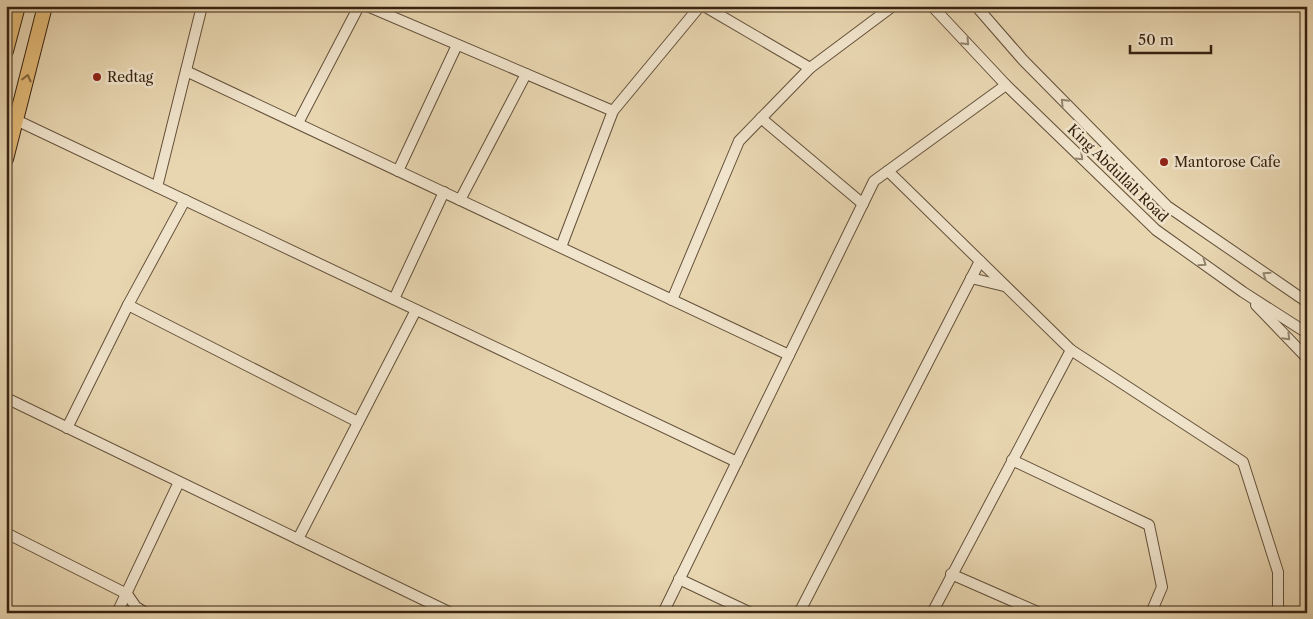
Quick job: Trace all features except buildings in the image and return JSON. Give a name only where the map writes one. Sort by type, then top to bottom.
[{"type":"main road","points":[[6,159],[45,6]]},
{"type":"main road","points":[[6,51],[17,7]]},
{"type":"street","points":[[157,187],[202,6]]},
{"type":"street","points":[[298,123],[359,6]]},
{"type":"street","points":[[367,6],[613,111]]},
{"type":"street","points":[[561,247],[613,111],[700,6]]},
{"type":"street","points":[[704,6],[810,68]]},
{"type":"street","points":[[672,300],[739,142],[810,68],[893,6]]},
{"type":"street","name":"King Abdullah Road","points":[[932,6],[1006,85],[1156,230],[1243,292],[1307,333]]},
{"type":"street","name":"King Abdullah Road","points":[[976,6],[1023,60],[1167,206],[1307,302]]},
{"type":"street","points":[[398,170],[458,45]]},
{"type":"street","points":[[186,71],[789,355]]},
{"type":"street","points":[[460,200],[526,74]]},
{"type":"street","points":[[663,613],[874,181],[1006,85]]},
{"type":"street","points":[[761,118],[863,204]]},
{"type":"street","points":[[16,120],[736,462]]},
{"type":"street","points":[[888,171],[1071,350],[1242,462],[1278,572],[1278,613]]},
{"type":"street","points":[[394,299],[444,192]]},
{"type":"street","points":[[67,428],[128,305],[185,200]]},
{"type":"street","points":[[799,613],[980,261]]},
{"type":"street","points":[[971,278],[1005,286]]},
{"type":"street","points":[[1243,292],[1307,358]]},
{"type":"street","points":[[128,305],[358,422]]},
{"type":"street","points":[[298,539],[416,310]]},
{"type":"street","points":[[932,613],[1071,350]]},
{"type":"street","points":[[6,398],[450,612]]},
{"type":"street","points":[[1012,460],[1149,525],[1162,587],[1152,613]]},
{"type":"street","points":[[117,613],[179,482]]},
{"type":"street","points":[[6,533],[127,594],[136,607],[146,613]]},
{"type":"street","points":[[951,574],[1040,613]]},
{"type":"street","points":[[679,579],[751,613]]},
{"type":"place","name":"Redtag","points":[[97,77]]},
{"type":"place","name":"Mantorose Cafe","points":[[1164,162]]}]
